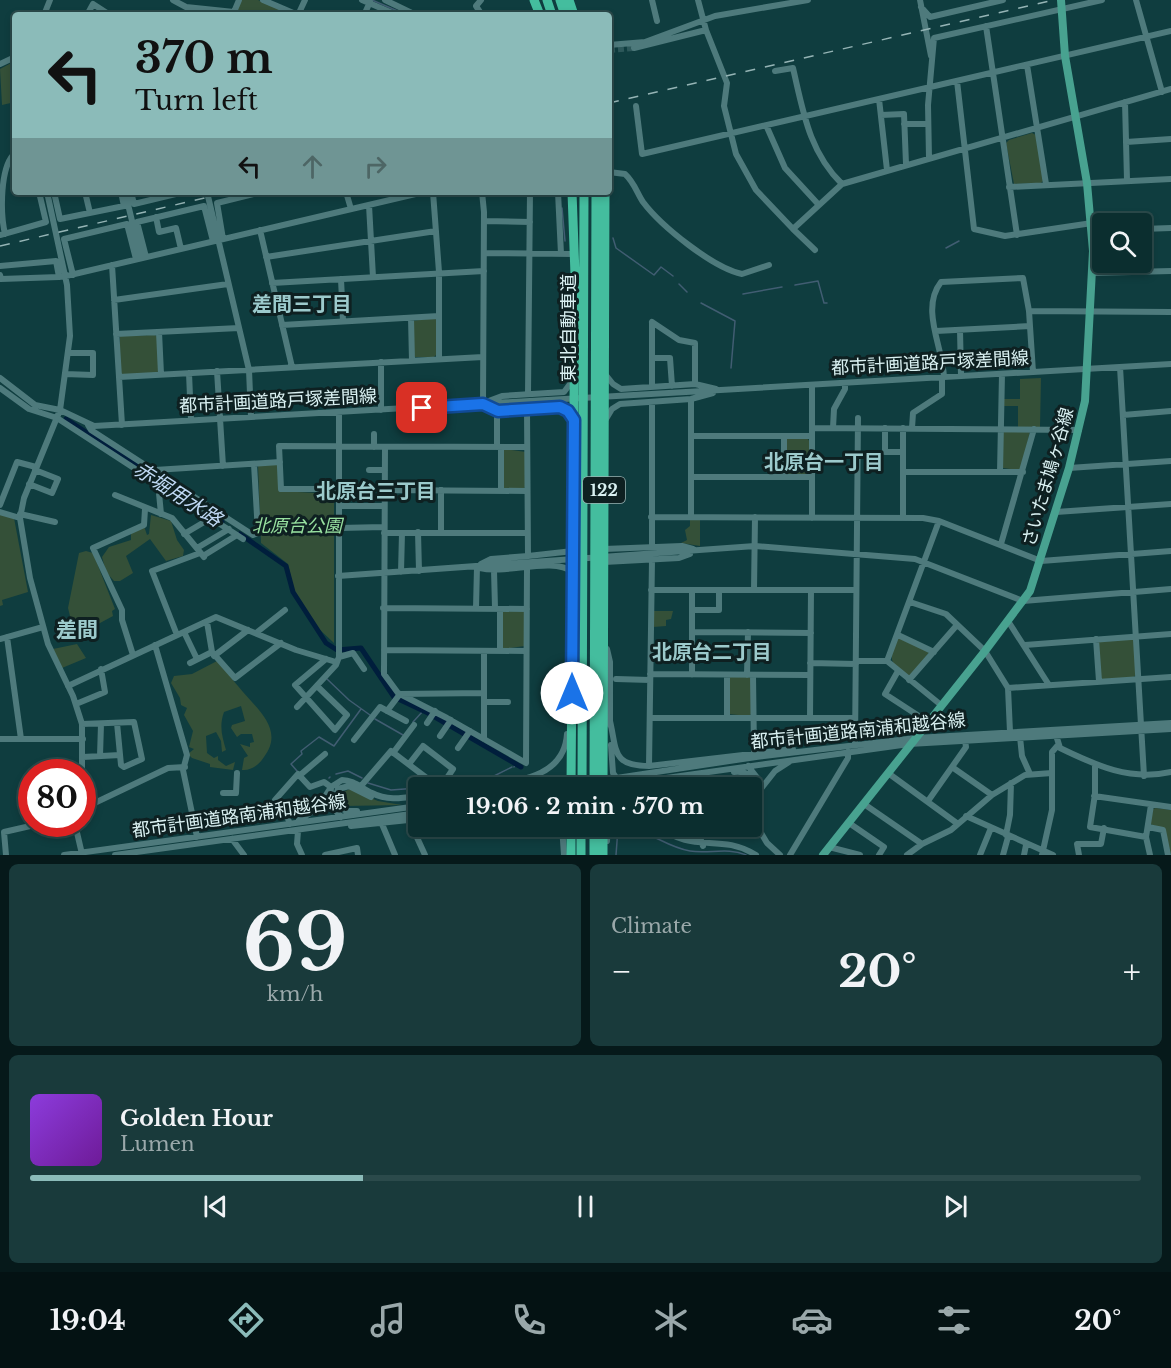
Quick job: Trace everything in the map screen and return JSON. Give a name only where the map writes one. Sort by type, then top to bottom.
[{"type":"highway","name":"122","points":[[571,777],[574,420],[572,195]]},
{"type":"highway","name":"東北自動車道","points":[[582,777],[584,195]]},
{"type":"highway","name":"東北自動車道","points":[[594,777],[596,195]]},
{"type":"highway","name":"122","points":[[603,777],[605,195]]},
{"type":"highway","points":[[571,837],[571,855]]},
{"type":"highway","points":[[581,837],[581,855]]},
{"type":"highway","points":[[594,837],[594,855]]},
{"type":"highway","points":[[604,837],[605,855]]},
{"type":"main road","name":"さいたま鳩ヶ谷線","points":[[1061,5],[1065,56],[1077,116],[1092,227]]},
{"type":"main road","name":"さいたま鳩ヶ谷線","points":[[823,855],[1023,601],[1041,561],[1079,430],[1087,369],[1093,273]]},
{"type":"street","points":[[173,0],[199,12]]},
{"type":"street","points":[[189,7],[192,0]]},
{"type":"street","points":[[262,0],[291,12]]},
{"type":"street","points":[[362,0],[391,12]]},
{"type":"street","points":[[385,0],[410,12]]},
{"type":"street","points":[[652,0],[657,21]]},
{"type":"street","points":[[698,0],[706,30],[727,83],[723,100],[730,134],[740,165],[751,183],[814,250]]},
{"type":"street","points":[[740,0],[743,10]]},
{"type":"street","points":[[612,45],[645,42],[703,20],[743,10],[776,3],[808,0]]},
{"type":"street","points":[[920,3],[930,17],[1003,0]]},
{"type":"street","points":[[929,158],[927,124],[934,38],[938,35],[986,26],[1061,5],[1102,0]]},
{"type":"street","points":[[1136,0],[1162,92]]},
{"type":"street","points":[[920,3],[932,59]]},
{"type":"street","points":[[89,12],[93,4],[105,12]]},
{"type":"street","points":[[986,26],[1017,235]]},
{"type":"street","points":[[634,48],[706,30]]},
{"type":"street","points":[[636,106],[642,154],[1171,31]]},
{"type":"street","points":[[1027,65],[1046,184]]},
{"type":"street","points":[[775,72],[793,68],[804,116],[816,151],[823,164],[842,184]]},
{"type":"street","points":[[957,81],[974,229],[998,235],[1017,235],[1092,227]]},
{"type":"street","points":[[793,229],[842,184],[1171,89]]},
{"type":"street","points":[[879,99],[887,170]]},
{"type":"street","points":[[1125,102],[1127,180]]},
{"type":"street","points":[[881,115],[904,114],[906,164]]},
{"type":"street","points":[[904,124],[927,124]]},
{"type":"street","points":[[766,125],[785,168],[818,204]]},
{"type":"street","points":[[1126,142],[1171,139]]},
{"type":"street","points":[[12,155],[6,160],[1,171],[2,235],[46,222],[40,195]]},
{"type":"street","points":[[612,172],[625,174],[645,204],[682,241],[719,264],[742,274],[769,265]]},
{"type":"street","points":[[1009,187],[1171,178]]},
{"type":"street","points":[[48,195],[66,275]]},
{"type":"street","points":[[55,195],[60,219],[124,206],[122,195]]},
{"type":"street","points":[[86,195],[90,213]]},
{"type":"street","points":[[126,195],[141,257]]},
{"type":"street","points":[[132,195],[134,204],[172,195]]},
{"type":"street","points":[[208,195],[249,370],[251,417]]},
{"type":"street","points":[[218,239],[217,203],[250,195]]},
{"type":"street","points":[[347,195],[351,209]]},
{"type":"street","points":[[390,195],[391,200]]},
{"type":"street","points":[[0,275],[1,279],[66,275],[412,195]]},
{"type":"street","points":[[433,195],[439,273],[439,359]]},
{"type":"street","points":[[482,195],[483,404]]},
{"type":"street","points":[[528,394],[530,195]]},
{"type":"street","points":[[558,195],[561,254]]},
{"type":"street","points":[[369,205],[373,277]]},
{"type":"street","points":[[141,257],[137,222],[156,217],[204,206],[218,239]]},
{"type":"street","points":[[156,217],[159,232],[176,228],[181,249]]},
{"type":"street","points":[[484,221],[530,222]]},
{"type":"street","points":[[120,755],[83,757],[82,724],[76,704],[52,654],[43,627],[30,578],[20,516],[29,484],[60,410],[68,354],[70,317],[64,239],[127,224],[141,257]]},
{"type":"street","points":[[1152,229],[1171,228]]},
{"type":"street","points":[[260,230],[292,367]]},
{"type":"street","points":[[266,257],[436,231]]},
{"type":"street","points":[[484,252],[574,254]]},
{"type":"street","points":[[0,266],[56,261],[66,275]]},
{"type":"street","points":[[112,265],[122,425]]},
{"type":"street","points":[[272,283],[484,271]]},
{"type":"street","points":[[1152,271],[1171,271]]},
{"type":"street","points":[[912,428],[913,413],[942,394],[943,377],[932,300],[940,282],[1023,278],[1029,311],[1033,372]]},
{"type":"street","points":[[341,279],[344,321]]},
{"type":"street","points":[[114,300],[228,284]]},
{"type":"street","points":[[1029,311],[1171,312]]},
{"type":"street","points":[[282,325],[439,316]]},
{"type":"street","points":[[411,318],[412,360]]},
{"type":"street","points":[[652,387],[652,322],[679,340],[694,343],[695,384]]},
{"type":"street","points":[[936,331],[1030,326]]},
{"type":"street","points":[[116,334],[239,328]]},
{"type":"street","points":[[960,330],[961,376]]},
{"type":"street","points":[[159,332],[161,375]]},
{"type":"street","points":[[65,374],[93,375],[93,352],[68,354]]},
{"type":"street","points":[[119,377],[483,357]]},
{"type":"street","points":[[652,358],[670,358],[672,386]]},
{"type":"street","points":[[381,362],[381,410]]},
{"type":"street","name":"都市計画道路戸塚差間線","points":[[720,390],[1171,364]]},
{"type":"street","points":[[1120,368],[1144,776]]},
{"type":"street","points":[[217,371],[223,466]]},
{"type":"street","points":[[189,373],[191,420]]},
{"type":"street","points":[[605,373],[613,384],[621,388],[695,384],[720,390]]},
{"type":"street","points":[[1000,472],[1002,374]]},
{"type":"street","points":[[483,404],[495,397],[564,392],[574,376]]},
{"type":"street","name":"都市計画道路戸塚差間線","points":[[0,378],[35,405],[60,410],[88,425],[122,425],[680,393],[691,395]]},
{"type":"street","points":[[833,428],[834,410],[845,388],[845,383]]},
{"type":"street","points":[[812,385],[812,518]]},
{"type":"street","points":[[0,388],[29,409],[57,418],[240,537],[201,554],[152,571],[193,661],[213,654],[248,630]]},
{"type":"street","points":[[605,425],[608,415],[620,404],[651,402],[720,390]]},
{"type":"street","points":[[691,395],[691,517]]},
{"type":"street","points":[[651,402],[651,548]]},
{"type":"street","points":[[483,404],[498,411],[560,407],[568,411],[574,420]]},
{"type":"street","points":[[527,410],[528,556]]},
{"type":"street","points":[[498,411],[501,490]]},
{"type":"street","points":[[1123,415],[1171,411]]},
{"type":"street","points":[[297,707],[336,665],[338,657],[339,412]]},
{"type":"street","points":[[855,745],[858,417]]},
{"type":"street","points":[[88,425],[91,430],[253,535],[258,533],[254,464]]},
{"type":"street","points":[[812,428],[1079,430]]},
{"type":"street","points":[[885,428],[885,452],[903,452]]},
{"type":"street","points":[[903,428],[903,518]]},
{"type":"street","points":[[1001,544],[1034,429]]},
{"type":"street","points":[[374,434],[374,447]]},
{"type":"street","points":[[691,436],[812,436]]},
{"type":"street","points":[[784,436],[784,477]]},
{"type":"street","points":[[339,489],[281,489],[279,446],[527,447]]},
{"type":"street","points":[[385,447],[382,677],[398,697],[431,716],[484,739],[493,748],[526,764],[527,568]]},
{"type":"street","points":[[1069,468],[1171,461]]},
{"type":"street","points":[[0,505],[17,462],[57,479],[52,493],[29,484]]},
{"type":"street","points":[[155,470],[280,462]]},
{"type":"street","points":[[369,470],[385,470]]},
{"type":"street","points":[[903,472],[1023,472]]},
{"type":"street","points":[[691,477],[812,477]]},
{"type":"street","points":[[158,483],[161,514]]},
{"type":"street","points":[[385,490],[527,490]]},
{"type":"street","points":[[441,490],[441,533]]},
{"type":"street","points":[[115,495],[172,518],[201,554]]},
{"type":"street","points":[[1056,512],[1171,504]]},
{"type":"street","points":[[339,506],[384,506]]},
{"type":"street","points":[[133,655],[122,620],[122,610],[93,548],[144,525],[145,509]]},
{"type":"street","points":[[0,512],[55,522]]},
{"type":"street","points":[[651,517],[903,518],[939,521],[1041,561],[1171,551]]},
{"type":"street","points":[[754,590],[755,517]]},
{"type":"street","points":[[184,534],[212,518]]},
{"type":"street","points":[[887,661],[939,521]]},
{"type":"street","points":[[339,528],[402,532],[527,533]]},
{"type":"street","points":[[201,554],[229,529]]},
{"type":"street","points":[[401,572],[402,532]]},
{"type":"street","points":[[418,532],[419,571]]},
{"type":"street","points":[[604,549],[682,546],[700,550]]},
{"type":"street","points":[[495,568],[755,546],[924,562],[1023,601],[1171,589]]},
{"type":"street","points":[[604,562],[679,558],[700,550]]},
{"type":"street","points":[[477,567],[491,559],[573,551]]},
{"type":"street","points":[[650,766],[651,560]]},
{"type":"street","points":[[339,576],[477,567],[561,566],[573,572]]},
{"type":"street","points":[[476,608],[477,567]]},
{"type":"street","points":[[495,568],[500,651]]},
{"type":"street","points":[[651,590],[856,590]]},
{"type":"street","points":[[692,590],[692,675]]},
{"type":"street","points":[[692,610],[719,610],[719,590]]},
{"type":"street","points":[[810,718],[811,590]]},
{"type":"street","points":[[910,602],[946,614],[985,651],[1008,688],[1010,732]]},
{"type":"street","points":[[383,608],[527,609]]},
{"type":"street","points":[[256,633],[285,610]]},
{"type":"street","points":[[68,686],[216,617],[281,644],[326,659],[353,653],[364,669]]},
{"type":"street","points":[[1008,621],[1049,685]]},
{"type":"street","points":[[207,622],[213,654],[237,681],[281,644]]},
{"type":"street","points":[[909,680],[957,625]]},
{"type":"street","points":[[21,739],[4,638],[43,627]]},
{"type":"street","points":[[692,632],[811,633]]},
{"type":"street","points":[[748,632],[754,752]]},
{"type":"street","points":[[1025,645],[1171,634]]},
{"type":"street","points":[[898,635],[934,652]]},
{"type":"street","points":[[1096,639],[1099,681]]},
{"type":"street","points":[[604,640],[610,662],[610,721],[613,773],[616,777]]},
{"type":"street","points":[[155,645],[187,755],[186,767],[183,770],[197,837]]},
{"type":"street","points":[[384,650],[526,651]]},
{"type":"street","points":[[484,652],[484,739]]},
{"type":"street","points":[[317,686],[347,715],[335,730],[304,699],[295,685],[326,659]]},
{"type":"street","points":[[810,663],[887,661],[941,705]]},
{"type":"street","points":[[76,704],[105,692],[101,669]]},
{"type":"street","points":[[527,777],[542,774],[553,767],[562,754],[567,739],[572,670]]},
{"type":"street","points":[[898,671],[885,694],[928,722]]},
{"type":"street","points":[[616,679],[692,675],[810,675]]},
{"type":"street","points":[[727,675],[727,718]]},
{"type":"street","points":[[1008,688],[1171,677]]},
{"type":"street","points":[[387,711],[398,697],[484,693]]},
{"type":"street","points":[[484,702],[508,702]]},
{"type":"street","points":[[354,740],[381,706],[405,721]]},
{"type":"street","points":[[650,718],[855,718]]},
{"type":"street","points":[[610,721],[618,757],[628,765],[650,766],[754,752],[821,749]]},
{"type":"street","points":[[82,724],[134,722],[142,759],[124,767],[120,755],[117,723]]},
{"type":"street","points":[[440,736],[449,723]]},
{"type":"street","name":"都市計画道路南浦和越谷線","points":[[641,777],[749,767],[909,744],[1056,735],[1171,723]]},
{"type":"street","points":[[100,756],[101,724]]},
{"type":"street","points":[[393,753],[414,725]]},
{"type":"street","name":"都市計画道路南浦和越谷線","points":[[656,777],[719,763],[916,738],[1141,727],[1171,729]]},
{"type":"street","points":[[1171,729],[1171,734]]},
{"type":"street","points":[[458,748],[468,734]]},
{"type":"street","points":[[1056,735],[1058,745]]},
{"type":"street","points":[[1020,737],[1022,756],[1030,774]]},
{"type":"street","points":[[0,739],[83,739]]},
{"type":"street","points":[[928,801],[966,747],[965,740]]},
{"type":"street","points":[[1058,745],[1114,771],[1144,776],[1171,772]]},
{"type":"street","points":[[1042,854],[1052,810],[1052,752],[1058,745]]},
{"type":"street","points":[[409,764],[423,746],[453,769],[448,777]]},
{"type":"street","points":[[361,786],[391,751],[427,777]]},
{"type":"street","points":[[790,855],[849,758],[848,752]]},
{"type":"street","points":[[325,754],[281,790],[275,800],[291,824],[317,809],[331,788],[343,780],[388,798],[408,797]]},
{"type":"street","points":[[762,785],[775,771],[796,760]]},
{"type":"street","points":[[719,763],[745,763],[757,777]]},
{"type":"street","points":[[1095,764],[1090,827],[1146,837]]},
{"type":"street","points":[[952,766],[992,795]]},
{"type":"street","points":[[96,801],[168,768],[186,767]]},
{"type":"street","points":[[716,771],[746,773],[749,777]]},
{"type":"street","points":[[223,793],[236,793],[237,773]]},
{"type":"street","points":[[888,773],[958,824]]},
{"type":"street","points":[[908,855],[922,844],[947,833],[992,795],[1011,783],[1030,774],[1052,773]]},
{"type":"street","points":[[299,776],[310,788],[324,782],[331,788]]},
{"type":"street","points":[[1003,855],[1010,815],[1011,783]]},
{"type":"street","points":[[380,812],[341,809],[336,804],[335,794],[341,787],[347,786],[385,801],[408,798]]},
{"type":"street","points":[[331,788],[330,804],[340,817],[362,820]]},
{"type":"street","points":[[1094,796],[1171,807]]},
{"type":"street","points":[[864,804],[922,844]]},
{"type":"street","points":[[1150,855],[1146,837],[1151,805]]},
{"type":"street","name":"都市計画道路南浦和越谷線","points":[[64,855],[380,812],[408,814]]},
{"type":"street","points":[[324,828],[382,824],[408,814]]},
{"type":"street","name":"都市計画道路南浦和越谷線","points":[[115,855],[324,828],[408,814]]},
{"type":"street","points":[[966,816],[1042,854],[1053,855]]},
{"type":"street","points":[[849,823],[885,847],[879,855]]},
{"type":"street","points":[[382,824],[395,855]]},
{"type":"street","points":[[1148,827],[1163,830],[1168,855]]},
{"type":"street","points":[[980,855],[991,828]]},
{"type":"street","points":[[1079,855],[1077,844],[1101,844],[1104,828]]},
{"type":"street","points":[[6,855],[4,832],[18,829]]},
{"type":"street","points":[[298,831],[297,844],[302,855]]},
{"type":"street","points":[[762,835],[780,855]]},
{"type":"street","points":[[78,837],[82,854]]},
{"type":"street","points":[[418,837],[425,855]]},
{"type":"street","points":[[564,837],[564,855]]},
{"type":"street","points":[[605,855],[607,837]]},
{"type":"street","points":[[668,837],[689,846],[735,846],[756,855]]},
{"type":"street","points":[[700,837],[703,846]]},
{"type":"street","points":[[232,839],[244,855]]},
{"type":"street","points":[[1024,855],[1026,845]]},
{"type":"street","points":[[172,847],[173,855]]},
{"type":"street","points":[[828,847],[860,855]]},
{"type":"street","points":[[325,855],[357,848],[358,855]]},
{"type":"green space","points":[[240,0],[258,0],[286,12],[235,12]]},
{"type":"green space","points":[[12,63],[12,103],[2,105],[0,69]]},
{"type":"green space","points":[[1032,133],[1036,135],[1044,180],[1041,183],[1014,184],[1006,143]]},
{"type":"green space","points":[[434,318],[437,320],[437,354],[434,357],[414,357],[412,321]]},
{"type":"green space","points":[[120,336],[157,336],[159,371],[123,375],[120,373]]},
{"type":"green space","points":[[1041,378],[1040,427],[1018,427],[1018,406],[1004,406],[1004,399],[1020,399],[1020,379]]},
{"type":"green space","points":[[1005,431],[1030,431],[1022,467],[1019,470],[1003,468],[1003,433]]},
{"type":"green space","points":[[787,438],[807,438],[810,442],[810,472],[808,475],[786,475]]},
{"type":"green space","points":[[505,449],[526,452],[526,486],[523,489],[504,489],[502,451]]},
{"type":"green space","name":"北原台公園","points":[[258,465],[278,465],[280,491],[334,494],[334,643],[319,629],[294,592],[288,564],[261,543]]},
{"type":"green space","points":[[0,514],[14,518],[28,592],[2,600],[3,605],[0,606]]},
{"type":"green space","points":[[151,515],[171,521],[177,540],[184,550],[183,556],[166,561],[150,539],[126,556],[133,573],[120,581],[114,581],[106,572],[102,557],[109,547],[131,540],[131,533],[144,526],[147,535],[149,534]]},
{"type":"green space","points":[[690,520],[700,520],[700,546],[681,543],[687,540],[685,530],[690,526]]},
{"type":"green space","points":[[86,551],[93,553],[115,609],[112,611],[113,616],[89,629],[87,624],[73,628],[68,608],[79,553]]},
{"type":"green space","points":[[522,610],[525,613],[525,646],[502,649],[501,612]]},
{"type":"green space","points":[[653,611],[673,611],[671,619],[666,620],[666,626],[653,627]]},
{"type":"green space","points":[[898,638],[930,651],[912,676],[907,676],[893,663],[893,651]]},
{"type":"green space","points":[[1131,638],[1134,641],[1136,675],[1132,678],[1101,680],[1098,642]]},
{"type":"green space","points":[[77,644],[86,658],[62,668],[53,649]]},
{"type":"green space","points":[[217,661],[259,710],[270,727],[270,746],[260,763],[249,770],[242,770],[244,758],[248,756],[240,744],[250,747],[250,743],[254,742],[252,734],[241,734],[237,737],[231,728],[232,725],[245,721],[241,706],[224,712],[222,717],[222,736],[226,750],[222,752],[221,741],[216,732],[206,736],[207,753],[214,758],[218,756],[218,760],[226,766],[235,762],[233,770],[210,767],[210,764],[192,758],[188,754],[194,749],[189,747],[193,731],[184,715],[187,708],[181,705],[180,698],[171,683],[174,676],[192,674]]},
{"type":"green space","points":[[730,677],[749,677],[752,680],[751,714],[749,716],[728,714]]},
{"type":"green space","points":[[731,775],[745,777],[693,777]]},
{"type":"green space","points":[[350,789],[378,801],[402,805],[344,806],[338,800],[339,794]]},
{"type":"green space","points":[[1153,809],[1171,810],[1171,855],[1164,829],[1150,824]]},
{"type":"waterway","points":[[372,0],[400,12]]},
{"type":"waterway","points":[[562,208],[565,241]]},
{"type":"waterway","points":[[613,238],[616,248],[654,275],[661,267],[673,276]]},
{"type":"waterway","points":[[946,248],[959,241]]},
{"type":"waterway","points":[[795,285],[818,281],[824,303],[827,303]]},
{"type":"waterway","points":[[679,284],[687,292]]},
{"type":"waterway","points":[[743,294],[782,287]]},
{"type":"waterway","points":[[701,303],[735,321],[731,368]]},
{"type":"waterway","name":"赤堀用水路","points":[[66,419],[222,522]]},
{"type":"waterway","name":"赤堀用水路","points":[[240,534],[286,566],[293,592],[326,643],[337,650],[361,648],[394,697],[428,713],[521,767]]},
{"type":"waterway","points":[[327,679],[349,700],[370,715]]},
{"type":"waterway","points":[[297,771],[291,764],[302,754],[301,751],[319,737],[334,746],[361,709]]},
{"type":"waterway","points":[[413,722],[423,711]]},
{"type":"waterway","points":[[375,719],[403,735]]},
{"type":"waterway","name":"赤堀用水路","points":[[514,767],[516,763]]},
{"type":"waterway","points":[[492,777],[512,767]]},
{"type":"waterway","points":[[336,774],[348,771],[362,778]]},
{"type":"waterway","points":[[368,783],[391,790],[408,789]]},
{"type":"waterway","points":[[261,821],[259,814],[270,808],[273,802]]},
{"type":"waterway","name":"赤堀用水路","points":[[616,855],[618,828],[637,830],[690,851],[732,851],[746,855]]},
{"type":"tunnel","points":[[612,50],[634,48]]},
{"type":"railway","points":[[612,102],[1054,0]]},
{"type":"railway","points":[[0,246],[217,195]]},
{"type":"district","name":"差間三丁目","points":[[302,304]]},
{"type":"district","name":"北原台一丁目","points":[[824,462]]},
{"type":"district","name":"北原台三丁目","points":[[376,491]]},
{"type":"district","name":"差間","points":[[77,630]]},
{"type":"district","name":"北原台二丁目","points":[[712,652]]},
{"type":"route","points":[[422,408],[483,404],[498,411],[560,407],[571,414],[574,420],[572,693]]}]
